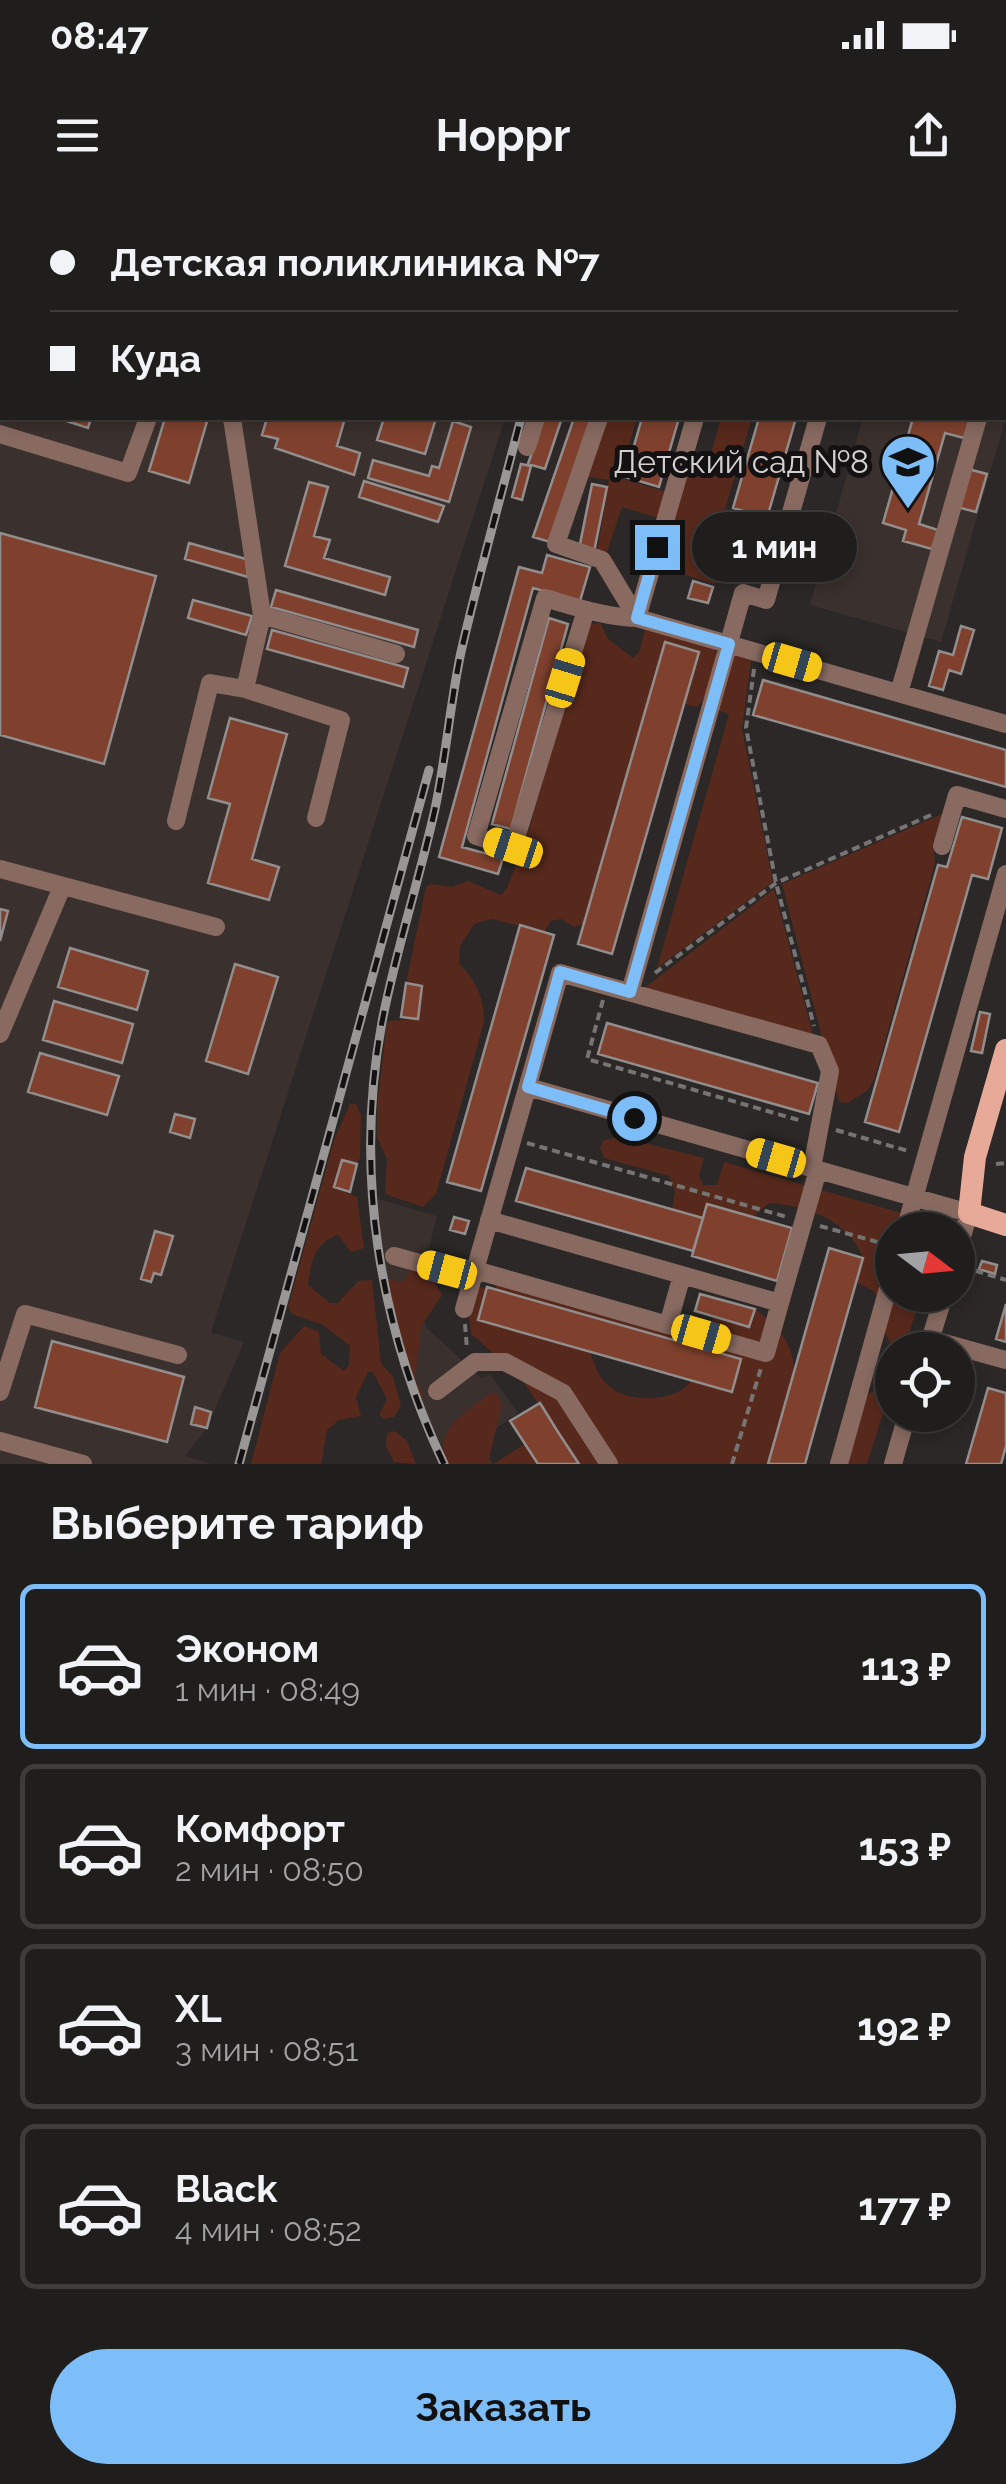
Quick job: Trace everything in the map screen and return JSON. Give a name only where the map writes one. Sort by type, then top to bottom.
[{"type":"main road","points":[[969,1212],[976,1157],[1006,1050]]},
{"type":"main road","points":[[975,1216],[1006,1224]]},
{"type":"street","points":[[0,434],[128,473],[147,420]]},
{"type":"street","points":[[232,420],[262,616],[245,689]]},
{"type":"street","points":[[527,447],[535,420]]},
{"type":"street","points":[[597,420],[556,544],[602,560],[637,618]]},
{"type":"street","points":[[637,618],[694,420]]},
{"type":"street","points":[[630,992],[744,593],[766,600],[817,420]]},
{"type":"street","points":[[898,693],[977,420]]},
{"type":"street","points":[[586,610],[513,848],[476,836],[546,598],[586,610],[637,618],[1006,724]]},
{"type":"street","points":[[262,616],[396,654]]},
{"type":"street","points":[[176,822],[210,682],[342,720],[316,818]]},
{"type":"street","points":[[942,846],[957,795],[1006,809]]},
{"type":"street","points":[[0,869],[216,928]]},
{"type":"street","points":[[910,1212],[1006,874]]},
{"type":"street","points":[[0,1034],[62,887]]},
{"type":"street","points":[[394,1256],[474,1274],[766,1353],[815,1169],[830,1072],[819,1045],[560,972],[528,1087],[489,1220],[474,1274],[464,1309]]},
{"type":"street","points":[[528,1087],[962,1212]]},
{"type":"street","points":[[489,1220],[780,1303]]},
{"type":"street","points":[[668,1325],[682,1275]]},
{"type":"street","points":[[838,1464],[881,1312]]},
{"type":"street","points":[[0,1392],[25,1314],[178,1355]]},
{"type":"street","points":[[975,1354],[1006,1360]]},
{"type":"street","points":[[437,1391],[475,1362],[505,1362],[563,1392],[609,1464]]},
{"type":"street","points":[[893,1464],[902,1432]]},
{"type":"street","points":[[0,1441],[83,1464]]},
{"type":"path","points":[[756,652],[746,728],[776,883],[819,1045]]},
{"type":"path","points":[[630,992],[776,883],[954,804]]},
{"type":"path","points":[[607,986],[586,1059],[926,1156]]},
{"type":"path","points":[[513,1138],[875,1241]]},
{"type":"path","points":[[975,1270],[1006,1280]]},
{"type":"path","points":[[464,1309],[466,1346],[475,1362]]},
{"type":"path","points":[[732,1464],[766,1353]]},
{"type":"shaded area","points":[[0,420],[504,420],[211,1332],[244,1342],[207,1428],[185,1456],[212,1464],[0,1464]]},
{"type":"shaded area","points":[[607,420],[636,420],[619,478],[667,492],[659,518],[622,507],[606,555],[597,552],[609,480],[588,477]]},
{"type":"shaded area","points":[[720,420],[751,420],[725,509],[776,524],[766,558],[749,554],[742,579],[719,572],[715,584],[669,570],[677,545],[664,541],[685,469],[705,474]]},
{"type":"shaded area","name":"Детский сад №8","points":[[862,420],[1005,420],[941,642],[810,605]]},
{"type":"shaded area","points":[[600,623],[608,639],[633,658],[640,651],[645,628],[702,640],[715,650],[712,680],[698,707],[684,704],[664,643],[584,924],[574,927],[561,919],[550,921],[545,932],[491,919],[474,924],[460,946],[459,963],[478,990],[484,1022],[436,1194],[423,1207],[385,1194],[387,1159],[377,1137],[377,1107],[387,1021],[418,1019],[422,986],[406,983],[426,887],[452,887],[468,881],[501,895],[507,888],[528,833],[586,631],[590,624]]},
{"type":"shaded area","points":[[730,647],[752,654],[742,729],[773,882],[657,968],[729,714],[713,709]]},
{"type":"shaded area","points":[[949,811],[939,839],[933,841],[935,863],[875,1077],[868,1090],[848,1103],[839,1102],[782,884]]},
{"type":"shaded area","points":[[774,889],[815,1042],[643,989]]},
{"type":"shaded area","points":[[350,1104],[356,1104],[361,1115],[360,1158],[357,1164],[342,1160],[334,1187],[357,1197],[364,1248],[351,1252],[338,1235],[330,1239],[315,1254],[308,1285],[330,1303],[338,1303],[358,1281],[372,1280],[381,1363],[393,1377],[401,1405],[394,1417],[384,1419],[379,1415],[387,1399],[373,1372],[368,1372],[356,1397],[361,1416],[339,1420],[327,1430],[321,1464],[251,1464],[280,1353],[304,1326],[319,1332],[321,1354],[344,1371],[349,1365],[350,1346],[323,1325],[292,1314],[288,1307],[334,1140]]},
{"type":"shaded area","points":[[620,1137],[704,1158],[699,1176],[703,1185],[717,1185],[724,1162],[898,1212],[875,1212],[875,1294],[856,1282],[863,1258],[856,1245],[825,1217],[769,1203],[753,1217],[707,1205],[703,1218],[672,1209],[675,1191],[669,1176],[604,1158],[600,1148],[604,1140]]},
{"type":"shaded area","points":[[378,1199],[437,1216],[417,1296],[426,1327],[481,1378],[490,1374],[518,1413],[449,1461],[413,1386],[391,1303],[376,1219]]},
{"type":"shaded area","points":[[411,1269],[429,1273],[442,1295],[421,1327],[415,1381],[424,1394],[420,1403],[411,1387],[385,1280],[404,1281]]},
{"type":"shaded area","points":[[498,1281],[697,1329],[716,1317],[749,1327],[755,1309],[788,1343],[793,1361],[790,1399],[768,1464],[579,1464],[518,1374],[471,1334],[469,1319],[477,1288],[487,1287],[479,1320],[590,1352],[606,1383],[629,1396],[664,1397],[691,1381],[731,1392],[741,1359],[495,1289]]},
{"type":"shaded area","points":[[888,1312],[916,1312],[910,1332],[885,1332]]},
{"type":"shaded area","points":[[875,1389],[877,1432],[867,1464],[830,1464],[847,1406]]},
{"type":"shaded area","points":[[490,1393],[497,1393],[502,1404],[489,1459],[493,1464],[448,1464],[444,1452],[447,1432]]},
{"type":"shaded area","points":[[395,1431],[407,1441],[416,1464],[394,1462],[386,1446],[387,1433]]},
{"type":"shaded area","points":[[525,1444],[538,1464],[493,1464]]},
{"type":"building","points":[[63,420],[90,420],[88,428]]},
{"type":"building","points":[[164,420],[207,420],[189,483],[149,471]]},
{"type":"building","points":[[266,420],[344,420],[337,446],[360,453],[354,475],[275,448],[278,439],[262,435]]},
{"type":"building","points":[[383,420],[435,420],[425,454],[377,440]]},
{"type":"building","points":[[543,420],[561,420],[545,469],[528,464]]},
{"type":"building","points":[[573,420],[591,420],[550,542],[533,537]]},
{"type":"building","points":[[641,420],[678,420],[659,487],[625,477]]},
{"type":"building","points":[[758,420],[795,420],[767,518],[733,508]]},
{"type":"building","points":[[912,420],[970,420],[964,438],[945,433],[919,524],[938,530],[932,549],[903,541],[906,530],[883,523]]},
{"type":"building","points":[[453,421],[471,427],[449,502],[368,478],[373,460],[429,476],[432,466],[439,468]]},
{"type":"building","points":[[521,464],[531,466],[522,500],[512,497]]},
{"type":"building","points":[[968,469],[987,474],[976,512],[957,507]]},
{"type":"building","points":[[364,481],[444,506],[438,522],[359,497]]},
{"type":"building","points":[[309,482],[328,487],[314,536],[330,540],[324,558],[390,577],[385,595],[285,566]]},
{"type":"building","points":[[592,484],[607,487],[594,552],[579,549]]},
{"type":"building","points":[[0,533],[156,576],[104,764],[0,735]]},
{"type":"building","points":[[189,543],[246,559],[248,577],[185,559]]},
{"type":"building","points":[[547,555],[590,567],[580,601],[533,588],[462,847],[503,858],[498,874],[439,857],[519,567],[542,573]]},
{"type":"building","points":[[693,581],[713,587],[708,603],[688,598]]},
{"type":"building","points":[[276,590],[418,630],[414,647],[271,607]]},
{"type":"building","points":[[193,600],[252,616],[246,635],[188,618]]},
{"type":"building","points":[[549,618],[568,624],[511,829],[492,824]]},
{"type":"building","points":[[961,626],[974,630],[961,674],[949,670],[943,690],[929,686],[939,651],[953,655]]},
{"type":"building","points":[[272,630],[408,668],[403,687],[267,649]]},
{"type":"building","points":[[665,642],[699,652],[612,954],[578,944]]},
{"type":"building","points":[[763,680],[1006,750],[1006,787],[753,715]]},
{"type":"building","points":[[230,718],[287,734],[252,859],[279,867],[269,900],[208,883],[230,804],[208,798]]},
{"type":"building","points":[[962,817],[1002,828],[988,879],[972,875],[899,1132],[865,1122],[938,865],[947,867]]},
{"type":"building","points":[[0,909],[8,911],[0,941]]},
{"type":"building","points":[[520,925],[554,935],[481,1191],[447,1182]]},
{"type":"building","points":[[70,948],[148,971],[137,1010],[58,987]]},
{"type":"building","points":[[235,964],[278,977],[248,1074],[206,1061]]},
{"type":"building","points":[[406,983],[422,986],[418,1019],[401,1017]]},
{"type":"building","points":[[54,1001],[133,1024],[122,1063],[43,1040]]},
{"type":"building","points":[[980,1012],[990,1014],[982,1053],[971,1051]]},
{"type":"building","points":[[607,1023],[818,1083],[809,1114],[598,1054]]},
{"type":"building","points":[[40,1053],[119,1076],[107,1115],[28,1092]]},
{"type":"building","points":[[175,1114],[195,1119],[190,1138],[170,1132]]},
{"type":"building","points":[[342,1160],[357,1164],[350,1192],[334,1187]]},
{"type":"building","points":[[526,1168],[703,1218],[693,1251],[516,1201]]},
{"type":"building","points":[[707,1204],[792,1228],[777,1281],[692,1256]]},
{"type":"building","points":[[454,1217],[469,1221],[465,1234],[450,1230]]},
{"type":"building","points":[[155,1231],[173,1236],[161,1275],[154,1273],[151,1282],[141,1279]]},
{"type":"building","points":[[829,1248],[863,1258],[805,1464],[768,1464]]},
{"type":"building","points":[[982,1261],[997,1265],[995,1274],[979,1269]]},
{"type":"building","points":[[487,1287],[741,1359],[732,1392],[478,1320]]},
{"type":"building","points":[[700,1294],[755,1309],[749,1327],[695,1311]]},
{"type":"building","points":[[1006,1304],[1006,1342],[996,1339]]},
{"type":"building","points":[[52,1341],[184,1377],[167,1442],[35,1407]]},
{"type":"building","points":[[988,1388],[1006,1393],[1006,1446],[1001,1464],[966,1464]]},
{"type":"building","points":[[540,1403],[579,1464],[538,1464],[510,1421]]},
{"type":"building","points":[[195,1407],[211,1412],[207,1428],[191,1424]]},
{"type":"railway","points":[[444,1464],[403,1358],[388,1303],[372,1192],[374,1079],[388,995],[435,809],[461,652],[520,420]]},
{"type":"railway","points":[[239,1464],[429,770]]},
{"type":"place","name":"Детский сад №8","points":[[908,511]]},
{"type":"route","points":[[634,1118],[528,1087],[560,972],[630,992],[729,644],[637,618],[657,547]]}]
